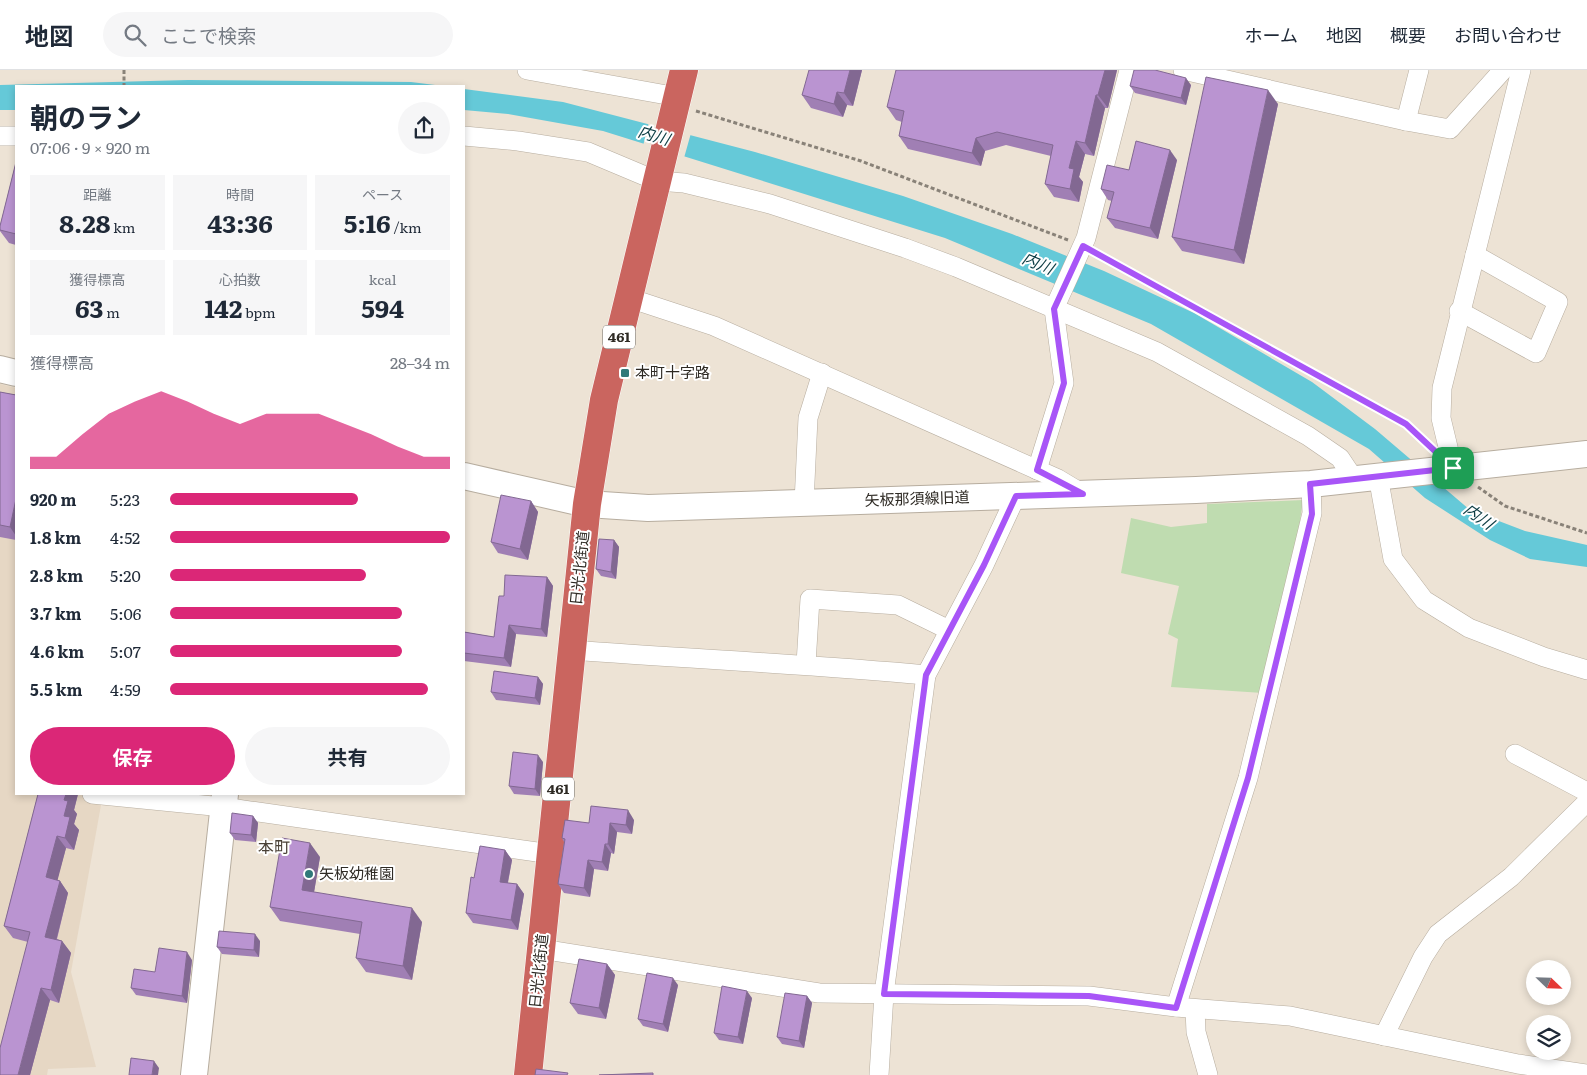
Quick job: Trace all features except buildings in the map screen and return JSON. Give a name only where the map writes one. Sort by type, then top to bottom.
[{"type":"highway","name":"日光北街道","points":[[528,1075],[587,504],[604,400],[684,70]]},
{"type":"street","points":[[527,70],[676,106]]},
{"type":"street","points":[[1037,470],[1064,383],[1054,309],[1083,246],[1128,70]]},
{"type":"street","points":[[1183,70],[1406,122],[1450,129],[1503,70]]},
{"type":"street","points":[[1406,122],[1419,70]]},
{"type":"street","points":[[1521,70],[1475,255],[1459,311],[1442,388],[1441,418],[1451,468],[1587,454]]},
{"type":"street","points":[[0,136],[15,136]]},
{"type":"street","points":[[465,136],[518,141],[588,152],[684,184],[770,204],[905,248],[1157,352],[1308,436],[1368,477],[1392,559],[1424,600],[1469,628],[1544,657],[1587,670]]},
{"type":"street","points":[[1459,311],[1536,352],[1558,302],[1475,255]]},
{"type":"street","points":[[629,298],[714,326],[1037,470],[1083,494]]},
{"type":"street","points":[[0,369],[15,373]]},
{"type":"street","points":[[804,503],[808,418],[822,374]]},
{"type":"street","name":"矢板那須線旧道","points":[[465,476],[587,504],[648,508],[1083,494],[1310,484],[1451,468]]},
{"type":"street","points":[[1208,1075],[1196,1032],[1186,1008],[1248,778],[1312,514],[1310,484]]},
{"type":"street","points":[[879,1075],[884,994],[926,675],[984,565],[1016,496]]},
{"type":"street","points":[[806,664],[810,599],[898,605],[949,630]]},
{"type":"street","points":[[572,650],[707,660],[806,664],[926,675]]},
{"type":"street","points":[[1515,754],[1587,792]]},
{"type":"street","points":[[114,795],[224,800],[551,854]]},
{"type":"street","points":[[194,1075],[224,800]]},
{"type":"street","points":[[1384,1036],[1423,957],[1438,934],[1511,877],[1587,802]]},
{"type":"street","points":[[541,949],[818,993],[1089,996],[1186,1008],[1290,1016],[1384,1036],[1510,1069],[1587,1074]]},
{"type":"path","points":[[124,70],[124,85]]},
{"type":"path","points":[[676,106],[860,161],[1083,246],[1406,424],[1451,468],[1506,506],[1587,533]]},
{"type":"shaded area","points":[[0,384],[15,388],[15,795],[103,795],[71,972],[96,1067],[48,1069],[47,1075],[0,1075]]},
{"type":"green space","points":[[1303,500],[1295,557],[1263,693],[1171,687],[1178,639],[1168,634],[1179,586],[1121,573],[1131,518],[1171,527],[1207,523],[1207,504]]},
{"type":"water","points":[[188,80],[411,82],[435,85],[15,85],[15,110],[0,110],[0,85]]},
{"type":"water","name":"内川","points":[[465,89],[563,102],[755,152],[903,196],[1012,234],[1104,271],[1194,313],[1312,382],[1375,429],[1470,510],[1525,531],[1587,545],[1587,567],[1530,559],[1490,540],[1425,498],[1369,449],[1151,324],[945,238],[603,131],[508,114],[465,110]]},
{"type":"pier","points":[[649,122],[691,133],[684,158],[643,146]]},
{"type":"place","name":"本町十字路","points":[[625,373]]},
{"type":"place","name":"矢板幼稚園","points":[[309,874]]},
{"type":"district","name":"本町","points":[[274,847]]},
{"type":"route","points":[[1083,246],[1406,424],[1453,468],[1310,484],[1312,514],[1248,778],[1176,1008],[1089,996],[884,994],[926,675],[984,565],[1016,496],[1083,494],[1058,479],[1037,470],[1064,383],[1054,309],[1083,246]]}]
